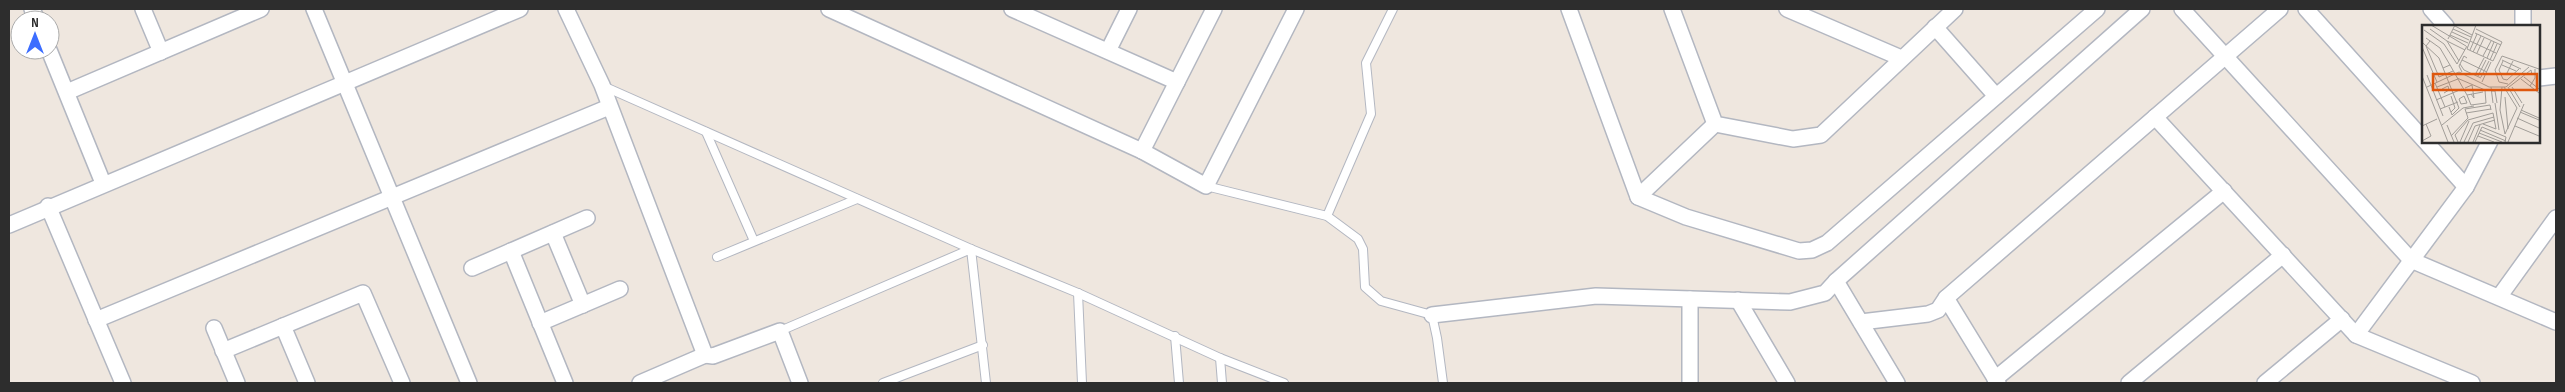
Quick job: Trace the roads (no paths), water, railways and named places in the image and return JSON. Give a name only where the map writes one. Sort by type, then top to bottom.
[{"type":"street","points":[[143,9],[161,52]]},
{"type":"street","points":[[67,92],[161,52],[235,14],[261,9]]},
{"type":"street","points":[[314,9],[469,383]]},
{"type":"street","points":[[9,224],[345,81],[520,9]]},
{"type":"street","points":[[566,9],[602,85],[705,355]]},
{"type":"street","points":[[829,9],[1142,151],[1206,186],[1296,9]]},
{"type":"street","points":[[1012,9],[1041,15],[1108,51],[1177,82]]},
{"type":"street","points":[[1108,51],[1129,9]]},
{"type":"street","points":[[1142,151],[1214,9]]},
{"type":"street","points":[[1569,9],[1638,197],[1686,217],[1799,251],[1812,250],[1826,243],[2097,9]]},
{"type":"street","points":[[1672,9],[1715,124]]},
{"type":"street","points":[[1789,9],[1901,58]]},
{"type":"street","points":[[1715,124],[1793,140],[1821,135],[1955,9]]},
{"type":"street","points":[[1432,315],[1596,296],[1790,302],[1825,293],[1836,280],[2142,9]]},
{"type":"street","points":[[2182,9],[2411,260],[2556,322]]},
{"type":"street","points":[[1861,322],[1928,314],[1938,310],[1946,298],[2280,9]]},
{"type":"street","points":[[2306,9],[2422,138]]},
{"type":"street","points":[[2523,9],[2524,25]]},
{"type":"street","points":[[2433,10],[2445,25]]},
{"type":"street","points":[[1935,27],[1996,96]]},
{"type":"street","points":[[53,60],[103,183]]},
{"type":"street","points":[[2540,78],[2556,76]]},
{"type":"street","points":[[96,320],[609,107]]},
{"type":"street","points":[[2155,117],[2356,334],[2472,383]]},
{"type":"street","points":[[1638,197],[1715,124]]},
{"type":"street","points":[[2426,142],[2466,186]]},
{"type":"street","points":[[2356,334],[2466,186],[2489,142]]},
{"type":"street","points":[[1946,298],[1996,381],[2224,191]]},
{"type":"street","points":[[48,206],[122,383]]},
{"type":"street","points":[[472,268],[587,218]]},
{"type":"street","points":[[2499,298],[2556,218]]},
{"type":"street","points":[[553,233],[583,305]]},
{"type":"street","points":[[511,251],[565,383]]},
{"type":"street","points":[[2129,383],[2283,255]]},
{"type":"street","points":[[1836,280],[1897,383]]},
{"type":"street","points":[[540,323],[620,289]]},
{"type":"street","points":[[223,351],[363,293],[402,383]]},
{"type":"street","points":[[1690,299],[1690,383]]},
{"type":"street","points":[[1738,300],[1788,383]]},
{"type":"street","points":[[2264,383],[2342,319]]},
{"type":"street","points":[[283,326],[307,383]]},
{"type":"street","points":[[214,328],[237,383]]},
{"type":"street","points":[[640,383],[705,355],[713,356],[780,331],[800,383]]},
{"type":"lane","points":[[1327,216],[1371,114],[1366,63],[1394,9]]},
{"type":"lane","points":[[602,85],[971,249],[1176,336],[1220,358],[1284,383]]},
{"type":"lane","points":[[706,132],[754,241]]},
{"type":"lane","points":[[1206,186],[1327,216],[1358,239],[1363,249],[1365,287],[1381,301],[1432,315],[1438,338],[1442,383]]},
{"type":"lane","points":[[717,257],[858,199]]},
{"type":"lane","points":[[780,331],[971,249]]},
{"type":"lane","points":[[971,249],[986,383]]},
{"type":"lane","points":[[1078,293],[1082,383]]},
{"type":"lane","points":[[1176,336],[1178,383]]},
{"type":"lane","points":[[883,383],[983,345]]},
{"type":"lane","points":[[1220,358],[1222,383]]}]
